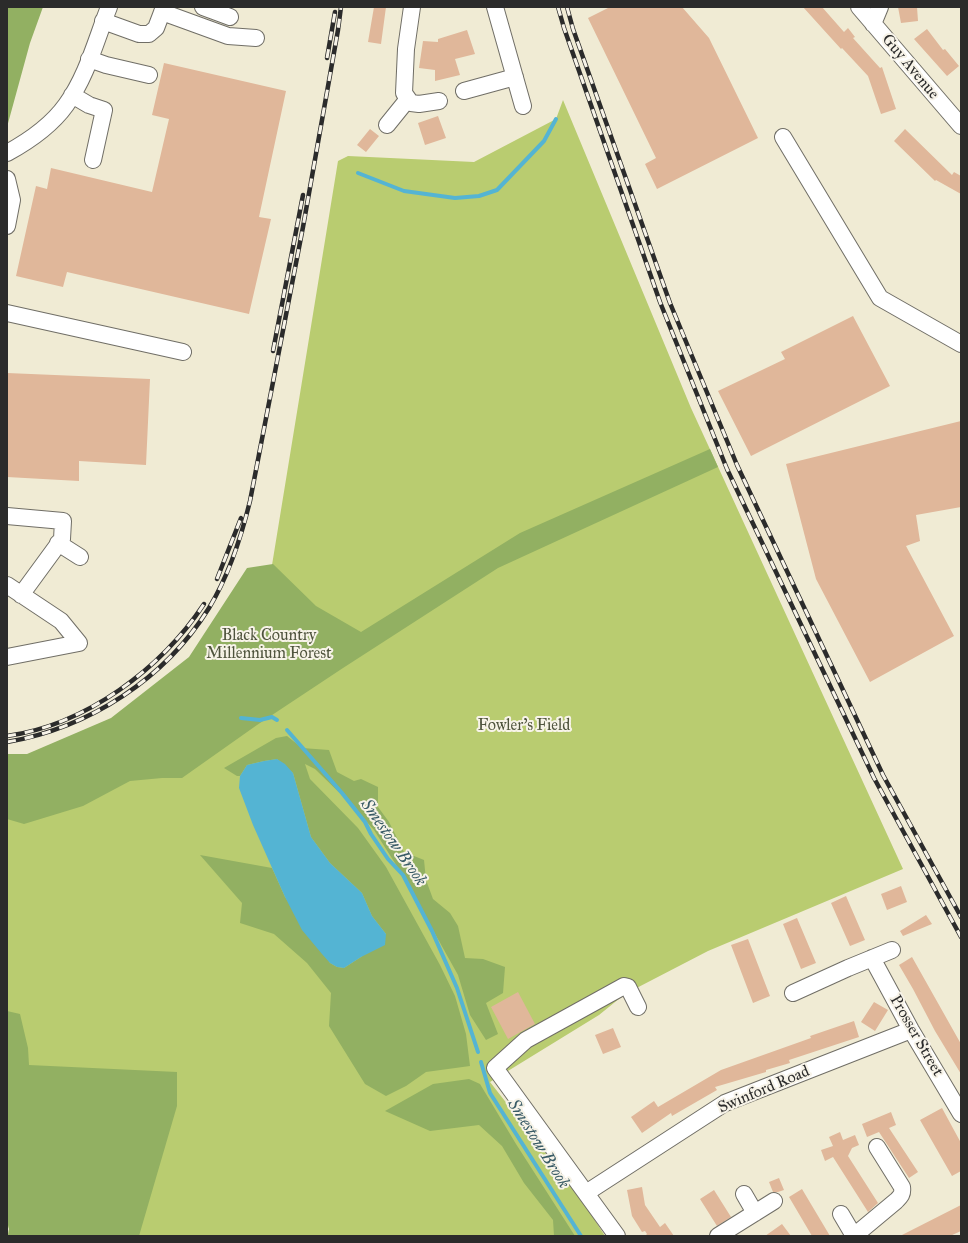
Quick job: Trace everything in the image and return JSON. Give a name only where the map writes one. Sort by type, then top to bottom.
[{"type":"street","points":[[203,7],[230,17]]},
{"type":"street","points":[[412,7],[406,49],[404,93],[411,103],[419,104],[439,101]]},
{"type":"street","points":[[495,7],[523,106]]},
{"type":"street","name":"Guy Avenue","points":[[859,7],[961,126]]},
{"type":"street","points":[[874,24],[880,7]]},
{"type":"street","points":[[7,153],[26,142],[49,125],[66,106],[82,79],[106,14],[139,34],[149,34],[156,28],[163,10],[228,36],[256,38]]},
{"type":"street","points":[[89,58],[106,65],[149,75]]},
{"type":"street","points":[[464,91],[515,76]]},
{"type":"street","points":[[72,95],[89,106],[104,110],[92,160]]},
{"type":"street","points":[[387,125],[408,99]]},
{"type":"street","points":[[783,137],[880,298],[961,344]]},
{"type":"street","points":[[7,179],[12,200],[8,221]]},
{"type":"street","points":[[7,313],[183,352]]},
{"type":"street","points":[[7,516],[63,521],[62,539],[55,548],[12,590],[61,621],[79,643],[7,657]]},
{"type":"street","points":[[55,548],[80,557]]},
{"type":"street","points":[[793,993],[892,950]]},
{"type":"street","name":"Prosser Street","points":[[872,958],[911,1030],[961,1114]]},
{"type":"street","points":[[617,1236],[495,1068],[526,1040],[624,986],[628,987],[638,1007]]},
{"type":"street","name":"Swinford Road","points":[[586,1193],[725,1104],[911,1030]]},
{"type":"street","points":[[841,1214],[854,1236],[901,1196],[903,1191],[902,1187],[877,1147]]},
{"type":"street","points":[[744,1194],[755,1213]]},
{"type":"street","points":[[718,1236],[774,1201]]},
{"type":"green space","points":[[7,7],[43,7],[30,43],[7,127]]},
{"type":"green space","name":"Fowler's Field","points":[[563,100],[691,408],[903,869],[708,951],[625,994],[599,1015],[490,1082],[580,1197],[605,1236],[8,1236],[7,766],[45,766],[264,614],[338,161],[348,156],[474,162],[556,119]]},
{"type":"green space","name":"Black Country Millennium Forest","points":[[710,449],[718,467],[498,568],[257,725],[182,778],[130,781],[83,806],[24,824],[7,819],[7,754],[27,754],[111,718],[189,657],[247,568],[273,564],[316,606],[361,632],[520,533]]},
{"type":"green space","points":[[287,736],[302,748],[329,750],[337,772],[354,781],[361,779],[378,787],[378,807],[389,822],[404,852],[424,860],[426,880],[433,899],[450,913],[458,926],[465,958],[483,959],[505,967],[503,993],[486,1003],[498,1034],[486,1040],[470,1015],[458,975],[400,871],[374,830],[350,803],[315,769],[305,764],[310,779],[358,828],[386,867],[440,965],[455,996],[466,1034],[470,1066],[426,1072],[406,1086],[386,1096],[365,1084],[329,1026],[331,993],[307,963],[274,934],[240,923],[242,903],[200,855],[272,868],[285,897],[330,963],[337,967],[344,968],[361,957],[386,934],[372,916],[362,893],[330,863],[311,837],[293,773],[277,759],[247,765],[240,776],[237,776],[224,768],[276,738]]},
{"type":"green space","points":[[7,1011],[20,1014],[28,1048],[29,1065],[177,1072],[177,1106],[139,1236],[8,1236]]},
{"type":"green space","points":[[469,1079],[480,1084],[516,1144],[575,1236],[554,1236],[553,1220],[524,1183],[502,1146],[479,1125],[430,1131],[385,1111],[433,1084]]},
{"type":"water","points":[[277,759],[285,764],[293,773],[311,837],[330,863],[362,893],[372,916],[386,934],[385,945],[361,957],[344,968],[337,967],[330,963],[302,930],[285,897],[253,825],[239,788],[240,776],[247,765]]},
{"type":"building","points":[[374,7],[386,7],[381,44],[368,42]]},
{"type":"building","points":[[610,7],[682,7],[709,38],[758,138],[657,189],[645,164],[656,158],[588,18]]},
{"type":"building","points":[[803,7],[822,7],[844,32],[848,28],[855,37],[853,38],[880,68],[882,67],[896,109],[881,114],[868,76]]},
{"type":"building","points":[[898,7],[917,7],[918,21],[901,23]]},
{"type":"building","points":[[927,29],[943,50],[945,49],[959,66],[947,76],[914,39]]},
{"type":"building","points":[[467,30],[475,54],[455,59],[460,75],[435,81],[435,70],[419,68],[423,41],[438,42],[438,39]]},
{"type":"building","points":[[164,63],[286,91],[259,217],[271,219],[249,314],[67,272],[63,287],[16,276],[36,186],[47,189],[51,168],[152,192],[169,119],[152,115]]},
{"type":"building","points":[[438,116],[446,138],[425,145],[418,123]]},
{"type":"building","points":[[370,129],[379,136],[366,152],[357,145]]},
{"type":"building","points":[[905,129],[952,175],[954,172],[961,176],[961,194],[936,180],[935,181],[894,141]]},
{"type":"building","points":[[853,316],[890,386],[751,456],[718,391],[785,359],[781,352]]},
{"type":"building","points":[[7,373],[150,379],[146,465],[79,461],[79,481],[7,477]]},
{"type":"building","points":[[961,421],[961,507],[916,515],[920,541],[906,546],[954,636],[870,682],[816,579],[786,464]]},
{"type":"building","points":[[901,886],[907,902],[887,910],[881,894]]},
{"type":"building","points":[[846,896],[865,940],[850,946],[831,903]]},
{"type":"building","points":[[926,915],[932,924],[903,936],[900,931]]},
{"type":"building","points":[[797,918],[816,963],[801,969],[783,924]]},
{"type":"building","points":[[748,939],[770,996],[753,1003],[731,945]]},
{"type":"building","points":[[912,957],[961,1044],[961,1074],[935,1031],[899,965]]},
{"type":"building","points":[[518,992],[535,1024],[508,1039],[491,1007]]},
{"type":"building","points":[[874,1002],[888,1010],[875,1031],[861,1022]]},
{"type":"building","points":[[854,1021],[859,1037],[789,1060],[790,1063],[766,1070],[766,1072],[715,1087],[717,1090],[672,1116],[671,1113],[642,1133],[631,1117],[654,1101],[658,1107],[721,1070]]},
{"type":"building","points":[[613,1028],[621,1047],[603,1054],[595,1035]]},
{"type":"building","points":[[942,1108],[961,1143],[961,1171],[952,1176],[920,1120]]},
{"type":"building","points":[[891,1112],[896,1125],[889,1128],[918,1172],[909,1178],[879,1132],[867,1137],[862,1124]]},
{"type":"building","points":[[840,1132],[843,1140],[855,1135],[859,1145],[852,1148],[848,1156],[878,1203],[868,1212],[833,1157],[825,1161],[821,1150],[833,1146],[829,1137]]},
{"type":"building","points":[[779,1178],[784,1190],[773,1192],[769,1182]]},
{"type":"building","points":[[642,1187],[645,1205],[660,1227],[665,1223],[674,1236],[645,1236],[647,1234],[645,1231],[642,1232],[632,1216],[627,1190]]},
{"type":"building","points":[[802,1189],[830,1236],[812,1236],[789,1197]]},
{"type":"building","points":[[714,1190],[731,1217],[717,1226],[700,1199]]},
{"type":"building","points":[[961,1205],[961,1231],[950,1236],[900,1236]]},
{"type":"building","points":[[782,1224],[791,1236],[765,1236]]},
{"type":"waterway","points":[[358,173],[404,191],[455,198],[479,196],[497,190],[544,141],[556,119]]},
{"type":"waterway","name":"Smestow Brook","points":[[241,718],[260,720],[272,717],[277,720]]},
{"type":"waterway","name":"Smestow Brook","points":[[287,730],[342,793],[365,822],[371,834],[388,859],[403,875],[432,931],[457,988],[478,1052]]},
{"type":"waterway","name":"Smestow Brook","points":[[481,1062],[490,1093],[581,1236]]},
{"type":"railway","points":[[7,742],[37,735],[67,725],[95,712],[122,696],[147,678],[170,657],[191,634],[209,608],[223,583],[243,529],[250,501],[303,227],[341,7]]},
{"type":"railway","points":[[558,7],[660,302],[727,469],[874,778],[961,937]]},
{"type":"railway","points":[[567,7],[573,29],[670,303],[737,465],[883,775],[961,917]]},
{"type":"railway","points":[[327,58],[335,12]]},
{"type":"railway","points":[[273,351],[303,195]]},
{"type":"railway","points":[[217,579],[241,518]]},
{"type":"railway","points":[[7,736],[36,730],[65,720],[93,707],[119,690],[144,671],[166,650],[186,628],[204,604]]}]
